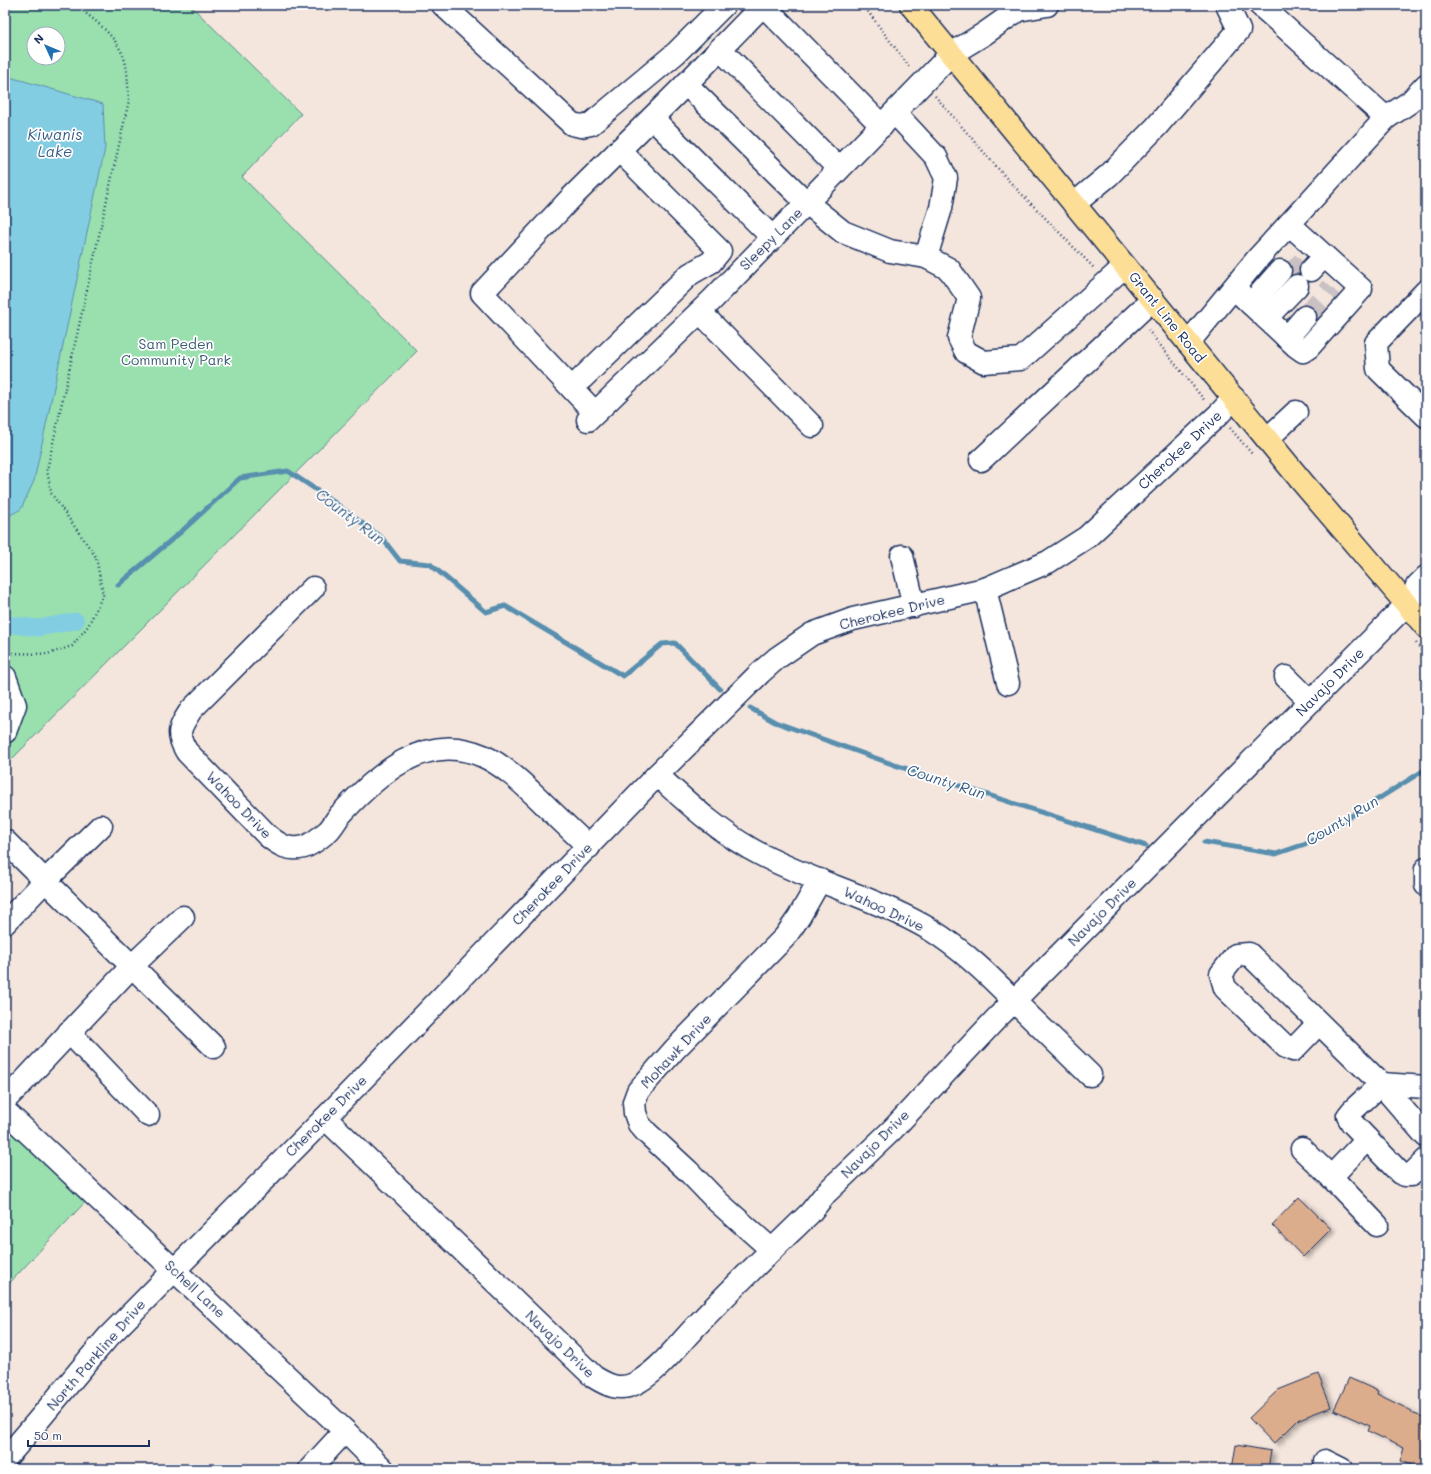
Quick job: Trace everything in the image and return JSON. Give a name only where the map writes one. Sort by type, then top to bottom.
[{"type":"main road","name":"Grant Line Road","points":[[910,5],[1303,483],[1415,600],[1420,634]]},
{"type":"street","points":[[443,5],[572,124],[581,126],[591,124],[676,53],[724,5]]},
{"type":"street","points":[[619,150],[720,251],[711,262],[690,274],[572,388],[482,293],[571,198],[619,150],[652,118],[720,50],[763,5],[888,119],[936,157],[946,178],[940,208],[926,257]]},
{"type":"street","name":"Sleepy Lane","points":[[572,388],[592,417],[700,312],[951,54],[984,34],[1018,10],[1047,5]]},
{"type":"street","points":[[1074,204],[1109,175],[1156,127],[1239,30],[1227,5]]},
{"type":"street","points":[[1260,5],[1386,118]]},
{"type":"street","points":[[720,50],[839,169]]},
{"type":"street","points":[[686,84],[807,203],[843,232],[890,251],[926,257],[949,269],[969,298],[959,338],[966,352],[984,362],[1022,359],[1125,266]]},
{"type":"street","points":[[1188,343],[1258,258],[1386,118],[1410,102],[1426,85]]},
{"type":"street","points":[[652,118],[773,238]]},
{"type":"street","points":[[1234,288],[1303,351],[1309,348],[1361,289],[1343,286],[1302,263],[1289,224]]},
{"type":"street","points":[[1259,311],[1302,263]]},
{"type":"street","points":[[1426,291],[1376,343],[1378,369],[1426,416]]},
{"type":"street","points":[[981,460],[1152,299]]},
{"type":"street","points":[[700,312],[812,426]]},
{"type":"street","points":[[1292,342],[1310,322]]},
{"type":"street","name":"Cherokee Drive","points":[[174,1270],[325,1118],[657,775],[777,658],[812,634],[846,621],[985,589],[1048,562],[1087,536],[1218,415],[1234,398]]},
{"type":"street","points":[[1267,439],[1296,412]]},
{"type":"street","points":[[902,556],[914,606]]},
{"type":"street","name":"Navajo Drive","points":[[325,1118],[594,1377],[606,1384],[621,1388],[633,1384],[645,1377],[680,1344],[699,1323],[810,1213],[826,1193],[893,1129],[1015,1001],[1310,701],[1415,600],[1417,586],[1426,577]]},
{"type":"street","name":"Wahoo Drive","points":[[313,588],[191,710],[179,730],[180,742],[187,752],[268,836],[286,848],[295,849],[305,847],[327,832],[358,796],[384,773],[415,755],[432,750],[449,748],[467,751],[482,756],[497,764],[523,784],[589,846]]},
{"type":"street","points":[[985,589],[1008,683]]},
{"type":"street","points":[[5,677],[15,705],[5,732]]},
{"type":"street","points":[[1286,677],[1310,701]]},
{"type":"street","name":"Wahoo Drive","points":[[657,775],[697,811],[725,832],[759,854],[794,871],[872,900],[931,930],[965,954],[1090,1074]]},
{"type":"street","points":[[5,923],[101,826]]},
{"type":"street","points":[[5,841],[214,1047]]},
{"type":"street","points":[[1426,869],[1426,886]]},
{"type":"street","name":"Mohawk Drive","points":[[772,1250],[717,1201],[688,1171],[647,1134],[635,1113],[634,1102],[638,1091],[675,1050],[785,937],[800,917],[820,880]]},
{"type":"street","points":[[5,1100],[132,966],[183,917]]},
{"type":"street","points":[[1319,1023],[1293,1050],[1286,1047],[1225,988],[1221,974],[1236,955],[1249,954],[1381,1084],[1426,1136]]},
{"type":"street","points":[[69,1032],[148,1115]]},
{"type":"street","points":[[1426,1087],[1381,1084],[1348,1116],[1352,1123],[1400,1173],[1411,1175],[1426,1160]]},
{"type":"street","name":"Schell Lane","points":[[5,1111],[345,1431],[383,1469]]},
{"type":"street","points":[[1331,1177],[1367,1139]]},
{"type":"street","points":[[1302,1149],[1377,1225]]},
{"type":"street","name":"North Parkline Drive","points":[[5,1459],[109,1336],[174,1270]]},
{"type":"street","points":[[310,1469],[345,1431]]},
{"type":"path","points":[[5,653],[48,654],[72,646],[88,626],[103,595],[96,557],[51,493],[47,470],[129,100],[126,65],[116,41],[92,18],[75,5]]},
{"type":"path","points":[[864,5],[907,65],[1009,181],[1107,282]]},
{"type":"path","points":[[1136,315],[1208,403]]},
{"type":"path","points":[[1420,634],[1426,656]]},
{"type":"green space","name":"Sam Peden Community Park","points":[[5,5],[190,5],[301,114],[242,177],[417,351],[5,766]]},
{"type":"green space","points":[[5,1123],[87,1200],[5,1288]]},
{"type":"water","name":"Kiwanis Lake","points":[[5,76],[103,104],[105,148],[34,481],[21,509],[5,518]]},
{"type":"building","points":[[1299,1197],[1331,1229],[1303,1257],[1272,1225]]},
{"type":"building","points":[[1318,1374],[1331,1407],[1299,1419],[1274,1444],[1249,1418],[1278,1390]]},
{"type":"building","points":[[1349,1378],[1378,1391],[1377,1394],[1412,1411],[1411,1413],[1426,1418],[1423,1430],[1426,1431],[1426,1469],[1400,1461],[1404,1448],[1368,1431],[1370,1426],[1334,1410]]},
{"type":"building","points":[[1236,1445],[1271,1451],[1268,1469],[1232,1469]]},
{"type":"waterway","name":"County Run","points":[[118,585],[183,530],[240,478],[288,471],[327,497],[382,538],[400,561],[430,564],[486,612],[505,606],[623,676],[662,644],[675,643],[720,689]]},
{"type":"waterway","name":"County Run","points":[[5,624],[38,628],[76,621]]},
{"type":"waterway","name":"County Run","points":[[750,708],[775,722],[895,765],[1146,846]]},
{"type":"waterway","name":"County Run","points":[[1204,842],[1276,854],[1308,843],[1426,769]]},
{"type":"tunnel","points":[[1288,278],[1303,262]]},
{"type":"tunnel","points":[[1305,317],[1332,288]]}]
